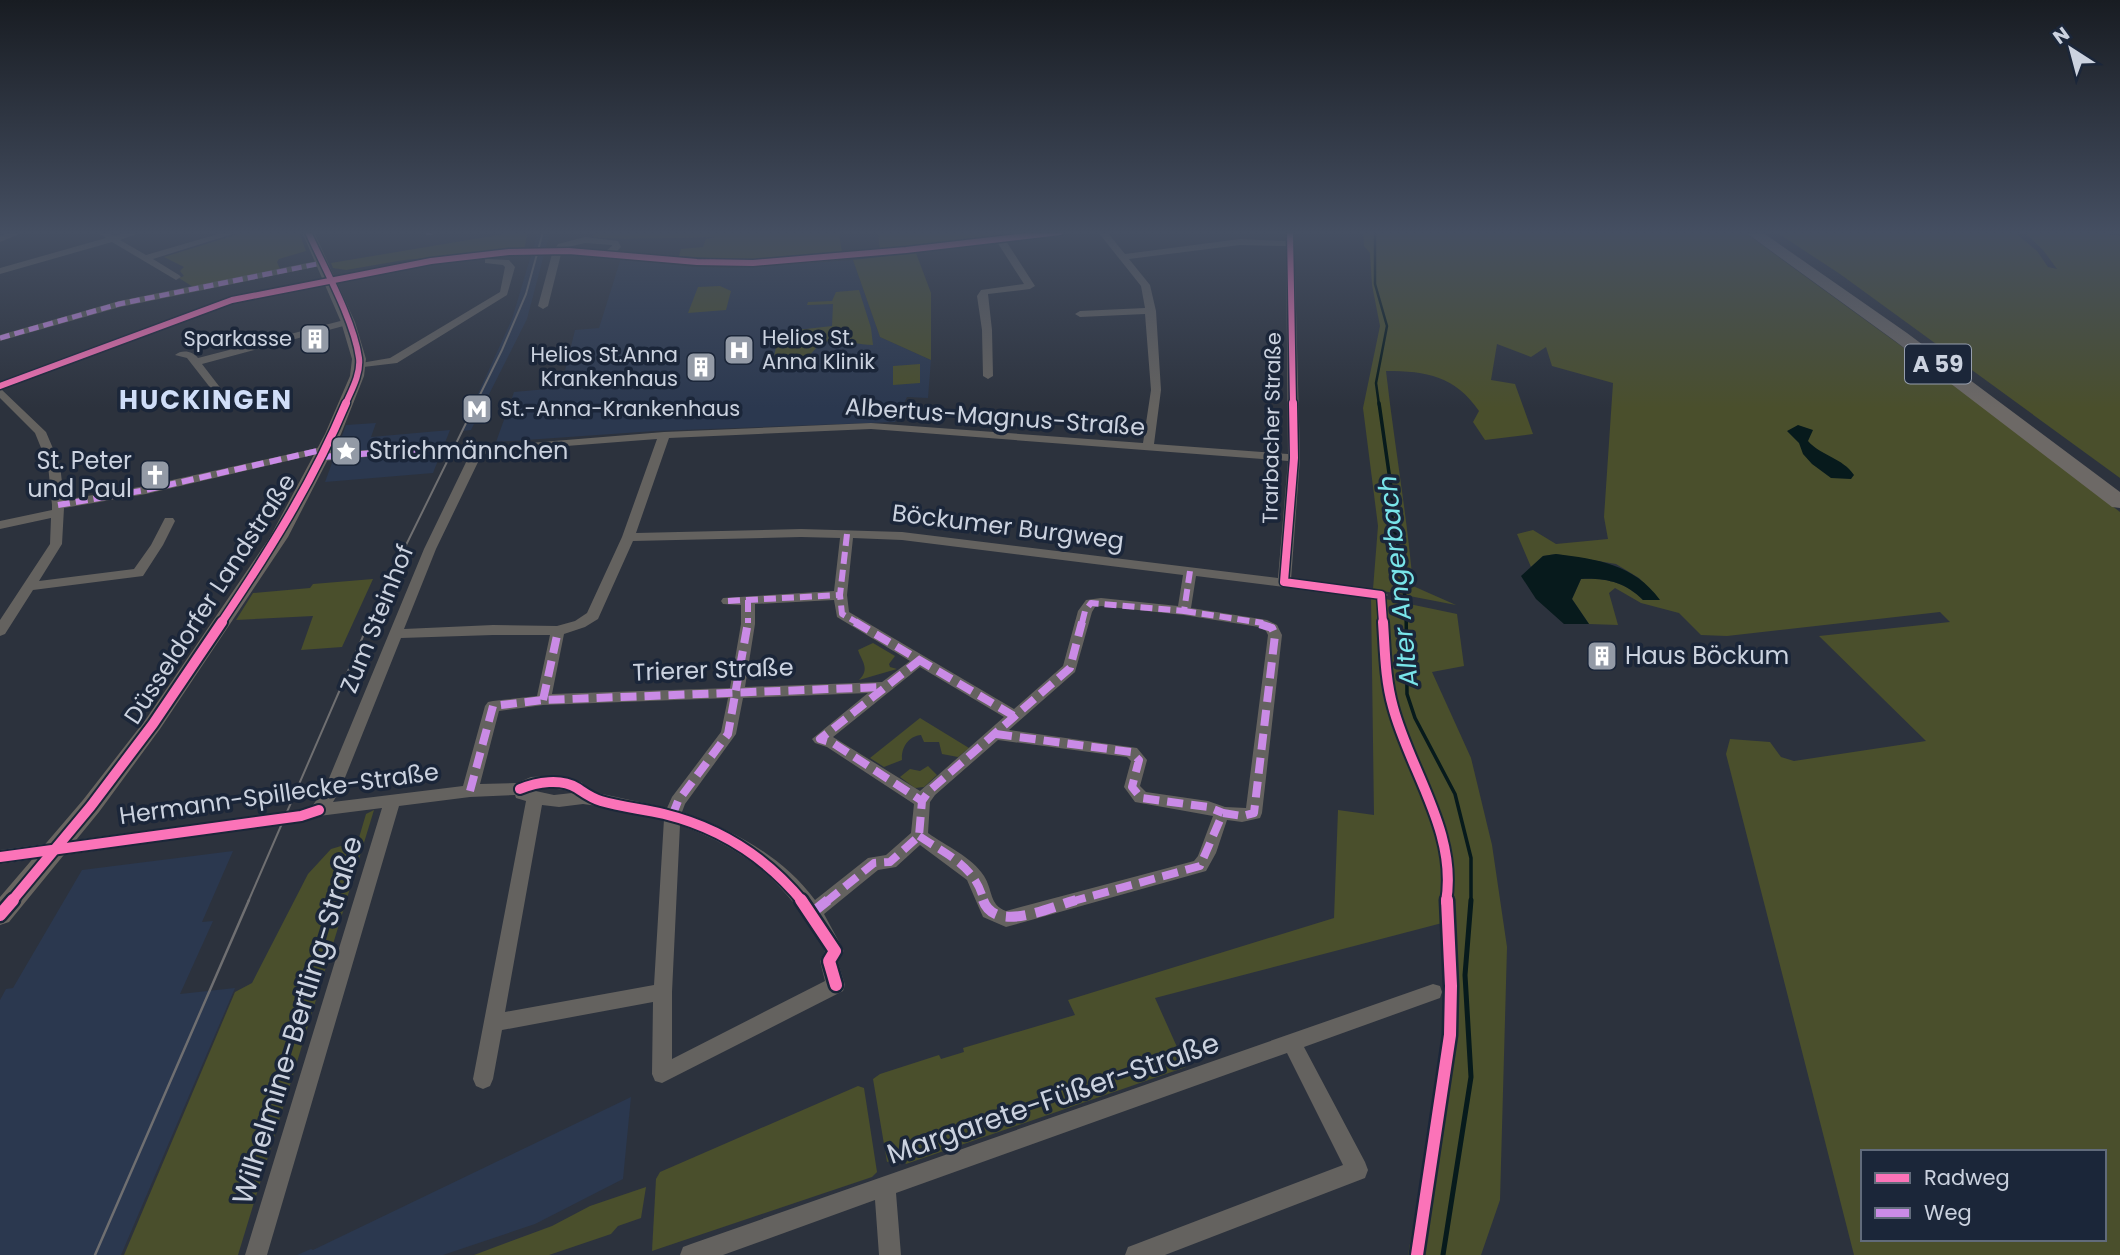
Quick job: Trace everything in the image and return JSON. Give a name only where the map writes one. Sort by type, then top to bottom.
[{"type":"highway","name":"A 59","points":[[1835,291],[1922,352],[2120,502]]},
{"type":"highway","name":"A 59","points":[[1851,291],[2120,486]]},
{"type":"main road","points":[[334,291],[348,322],[358,353],[359,366]]},
{"type":"main road","name":"Düsseldorfer Landstraße","points":[[0,915],[153,723],[279,537],[324,453],[352,390],[359,366]]},
{"type":"street","points":[[0,338],[57,320],[186,291]]},
{"type":"street","points":[[0,386],[232,300],[276,291]]},
{"type":"street","points":[[359,366],[393,362],[504,291]]},
{"type":"street","points":[[543,306],[547,291]]},
{"type":"street","points":[[988,376],[987,330],[982,296],[991,291]]},
{"type":"street","points":[[1146,291],[1151,312],[1156,390],[1148,447]]},
{"type":"street","name":"Trarbacher Straße","points":[[1284,582],[1294,458],[1291,291]]},
{"type":"street","points":[[1080,314],[1151,312]]},
{"type":"street","points":[[196,362],[348,322]]},
{"type":"street","points":[[180,355],[190,355],[196,362],[217,390],[215,396]]},
{"type":"street","points":[[0,392],[40,432],[54,465],[58,509],[57,544],[0,631]]},
{"type":"street","name":"Albertus-Magnus-Straße","points":[[485,449],[664,435],[872,426],[1294,458]]},
{"type":"street","points":[[397,634],[493,630],[558,631],[580,624],[593,616],[628,537],[664,435]]},
{"type":"street","points":[[0,524],[188,479],[324,453],[439,448]]},
{"type":"street","name":"Zum Steinhof","points":[[318,810],[332,790],[430,549],[475,456],[485,449]]},
{"type":"street","points":[[30,586],[138,573],[169,521]]},
{"type":"street","points":[[847,534],[840,595],[842,614],[1014,716]]},
{"type":"street","name":"Böckumer Burgweg","points":[[628,537],[847,534],[902,536],[1381,595]]},
{"type":"street","points":[[1184,611],[1190,571]]},
{"type":"street","points":[[728,601],[840,595]]},
{"type":"street","points":[[494,1023],[663,992],[672,816],[678,800],[728,734],[738,692],[748,624],[748,600]]},
{"type":"street","points":[[813,912],[874,863],[890,862],[919,836],[922,801],[929,791],[1070,668],[1085,611],[1091,603],[1184,611],[1262,623],[1272,628],[1275,635],[1254,813],[1242,816],[1208,807],[1141,798],[1132,788],[1139,760],[1131,752],[996,734]]},
{"type":"street","points":[[543,700],[558,631]]},
{"type":"street","points":[[920,659],[820,739],[833,743],[922,801]]},
{"type":"street","name":"Trierer Straße","points":[[484,739],[493,706],[543,700],[884,687]]},
{"type":"street","name":"Hermann-Spillecke-Straße","points":[[470,791],[484,739]]},
{"type":"street","name":"Hermann-Spillecke-Straße","points":[[0,856],[470,791],[528,793],[559,801],[588,797],[672,816],[727,836],[761,858],[789,883],[813,912],[835,950],[829,961],[836,985],[662,1074],[663,992]]},
{"type":"street","points":[[483,1079],[494,1023],[528,793]]},
{"type":"street","name":"Wilhelmine-Bertling-Straße","points":[[256,1255],[392,802]]},
{"type":"street","points":[[919,836],[975,876],[985,909],[995,917],[1006,919],[1200,866],[1207,857],[1215,825],[1223,813]]},
{"type":"street","name":"Margarete-Füßer-Straße","points":[[691,1255],[1433,992]]},
{"type":"street","points":[[1136,1255],[1357,1170],[1292,1044]]},
{"type":"street","points":[[884,1187],[890,1255]]},
{"type":"shaded area","points":[[520,291],[535,291],[527,319],[471,430],[461,431],[512,319]]},
{"type":"shaded area","name":"Helios St. Anna Klinik","points":[[611,291],[864,291],[880,337],[931,360],[928,398],[907,397],[895,422],[655,431],[496,442],[514,392],[569,387],[569,382],[562,383],[575,330],[599,328]]},
{"type":"shaded area","points":[[376,423],[371,437],[450,430],[433,473],[325,482],[346,425]]},
{"type":"shaded area","points":[[1798,425],[1813,430],[1808,441],[1849,469],[1854,475],[1851,479],[1831,478],[1812,464],[1803,454],[1799,443],[1787,431]]},
{"type":"shaded area","points":[[1556,554],[1614,565],[1639,578],[1660,600],[1643,600],[1615,582],[1581,579],[1572,599],[1589,624],[1564,624],[1536,599],[1521,576],[1543,556]]},
{"type":"shaded area","points":[[233,851],[202,922],[213,921],[180,994],[235,988],[121,1255],[0,1255],[0,1000],[6,989],[13,988],[82,870]]},
{"type":"shaded area","points":[[631,1097],[623,1179],[535,1224],[443,1255],[297,1255],[313,1250]]},
{"type":"green space","points":[[697,291],[731,291],[726,310],[688,313]]},
{"type":"green space","points":[[859,291],[871,328],[873,345],[838,340],[823,343],[808,358],[774,357],[779,332],[832,326],[833,304],[807,305],[808,302],[832,301],[836,292]]},
{"type":"green space","points":[[864,291],[930,291],[931,360],[880,337]]},
{"type":"green space","points":[[1373,291],[1825,291],[1984,406],[2120,512],[2120,1255],[1854,1255],[1726,754],[1730,739],[1770,742],[1781,757],[1794,761],[1926,741],[1819,636],[1950,622],[1940,612],[1727,636],[1701,635],[1679,613],[1641,603],[1615,588],[1609,593],[1618,625],[1589,624],[1572,599],[1581,579],[1615,582],[1643,600],[1659,599],[1639,578],[1616,564],[1556,554],[1543,556],[1531,567],[1517,534],[1533,530],[1556,544],[1608,539],[1604,517],[1613,383],[1552,366],[1546,347],[1531,357],[1497,344],[1491,380],[1515,384],[1533,434],[1485,440],[1473,422],[1479,411],[1470,399],[1450,383],[1427,374],[1386,371],[1413,586],[1456,605],[1373,589],[1378,526],[1363,408],[1380,326]]},
{"type":"green space","points":[[1863,291],[2120,291],[2120,478]]},
{"type":"green space","points":[[920,364],[920,383],[893,385],[893,366]]},
{"type":"green space","points":[[373,579],[342,647],[301,650],[313,616],[236,620],[253,593]]},
{"type":"green space","points":[[1371,596],[1457,614],[1464,666],[1432,672],[1471,758],[1492,845],[1507,947],[1500,1200],[1481,1255],[1408,1255],[1430,1131],[1441,1047],[1447,964],[1446,922],[1155,998],[1186,1067],[906,1164],[902,1157],[887,1162],[873,1079],[880,1074],[939,1055],[941,1059],[964,1052],[963,1048],[1075,1015],[1068,1000],[1334,918],[1338,810],[1374,815]]},
{"type":"green space","points":[[873,643],[895,656],[889,664],[897,669],[859,680],[865,668],[858,650]]},
{"type":"green space","points":[[920,718],[969,748],[958,757],[942,754],[939,742],[924,742],[921,735],[907,743],[902,760],[884,767],[870,758]]},
{"type":"green space","points":[[928,766],[937,775],[924,787],[915,788],[900,777],[910,769],[920,771]]},
{"type":"green space","points":[[374,810],[238,1255],[124,1255],[235,992],[252,983],[308,874],[331,849],[358,841],[366,814]]},
{"type":"green space","points":[[858,1086],[864,1088],[877,1172],[872,1177],[652,1251],[656,1179],[660,1172]]},
{"type":"green space","points":[[646,1187],[641,1218],[618,1226],[611,1234],[549,1255],[474,1255],[552,1226],[590,1206]]},
{"type":"waterway","name":"Alter Angerbach","points":[[1377,291],[1387,326],[1376,383],[1379,405]]},
{"type":"waterway","name":"Alter Angerbach","points":[[1379,403],[1392,494],[1392,524],[1397,539],[1406,604],[1407,694],[1415,718],[1455,794],[1471,858],[1471,900]]},
{"type":"waterway","name":"Alter Angerbach","points":[[1443,1255],[1471,1077],[1465,975],[1471,900]]},
{"type":"tram line","points":[[248,902],[377,604],[502,350],[527,291]]},
{"type":"tram line","points":[[95,1255],[249,900]]},
{"type":"marked path","points":[[0,338],[79,314],[179,291]]},
{"type":"marked path","points":[[322,457],[439,448]]},
{"type":"marked path","points":[[58,505],[146,490],[326,449]]},
{"type":"marked path","points":[[847,534],[840,595],[842,614],[1014,716]]},
{"type":"marked path","points":[[813,912],[874,863],[890,862],[919,836],[922,801],[929,791],[1070,668],[1085,611],[1091,603],[1184,611],[1190,571]]},
{"type":"marked path","points":[[728,601],[840,595]]},
{"type":"marked path","points":[[672,816],[678,801],[728,734],[731,726],[748,624],[748,600]]},
{"type":"marked path","points":[[919,836],[973,875],[978,881],[989,912],[1006,919],[1200,866],[1223,813],[1242,816],[1254,813],[1275,635],[1272,628],[1262,623],[1184,611]]},
{"type":"marked path","points":[[543,700],[558,631]]},
{"type":"marked path","points":[[921,659],[820,739],[833,743],[922,801]]},
{"type":"marked path","points":[[470,791],[493,706],[543,700],[884,687]]},
{"type":"marked path","points":[[996,734],[1131,752],[1139,760],[1132,787],[1141,798],[1208,807],[1223,813]]},
{"type":"cycle path","points":[[0,386],[232,300],[280,291]]},
{"type":"cycle path","points":[[0,915],[91,806],[153,724],[279,537],[333,434],[357,376],[359,359],[348,322],[334,291]]},
{"type":"cycle path","points":[[1291,291],[1294,458],[1284,582],[1381,595],[1386,666],[1393,708],[1441,834],[1447,860],[1450,1035],[1417,1255]]},
{"type":"cycle path","points":[[520,789],[541,783],[564,783],[599,801],[662,813],[701,825],[749,850],[787,883],[820,925],[835,951],[829,961],[836,985]]},
{"type":"cycle path","points":[[0,857],[301,816],[319,810]]},
{"type":"place","name":"Sparkasse","points":[[315,339]]},
{"type":"place","name":"Helios St. Anna Klinik","points":[[739,350]]},
{"type":"place","name":"Helios St.Anna Krankenhaus","points":[[701,367]]},
{"type":"place","name":"St.-Anna-Krankenhaus","points":[[477,409]]},
{"type":"place","name":"Strichmännchen","points":[[346,451]]},
{"type":"place","name":"St. Peter und Paul","points":[[155,475]]},
{"type":"place","name":"Haus Böckum","points":[[1602,656]]},
{"type":"district","name":"HUCKINGEN","points":[[206,400]]}]
